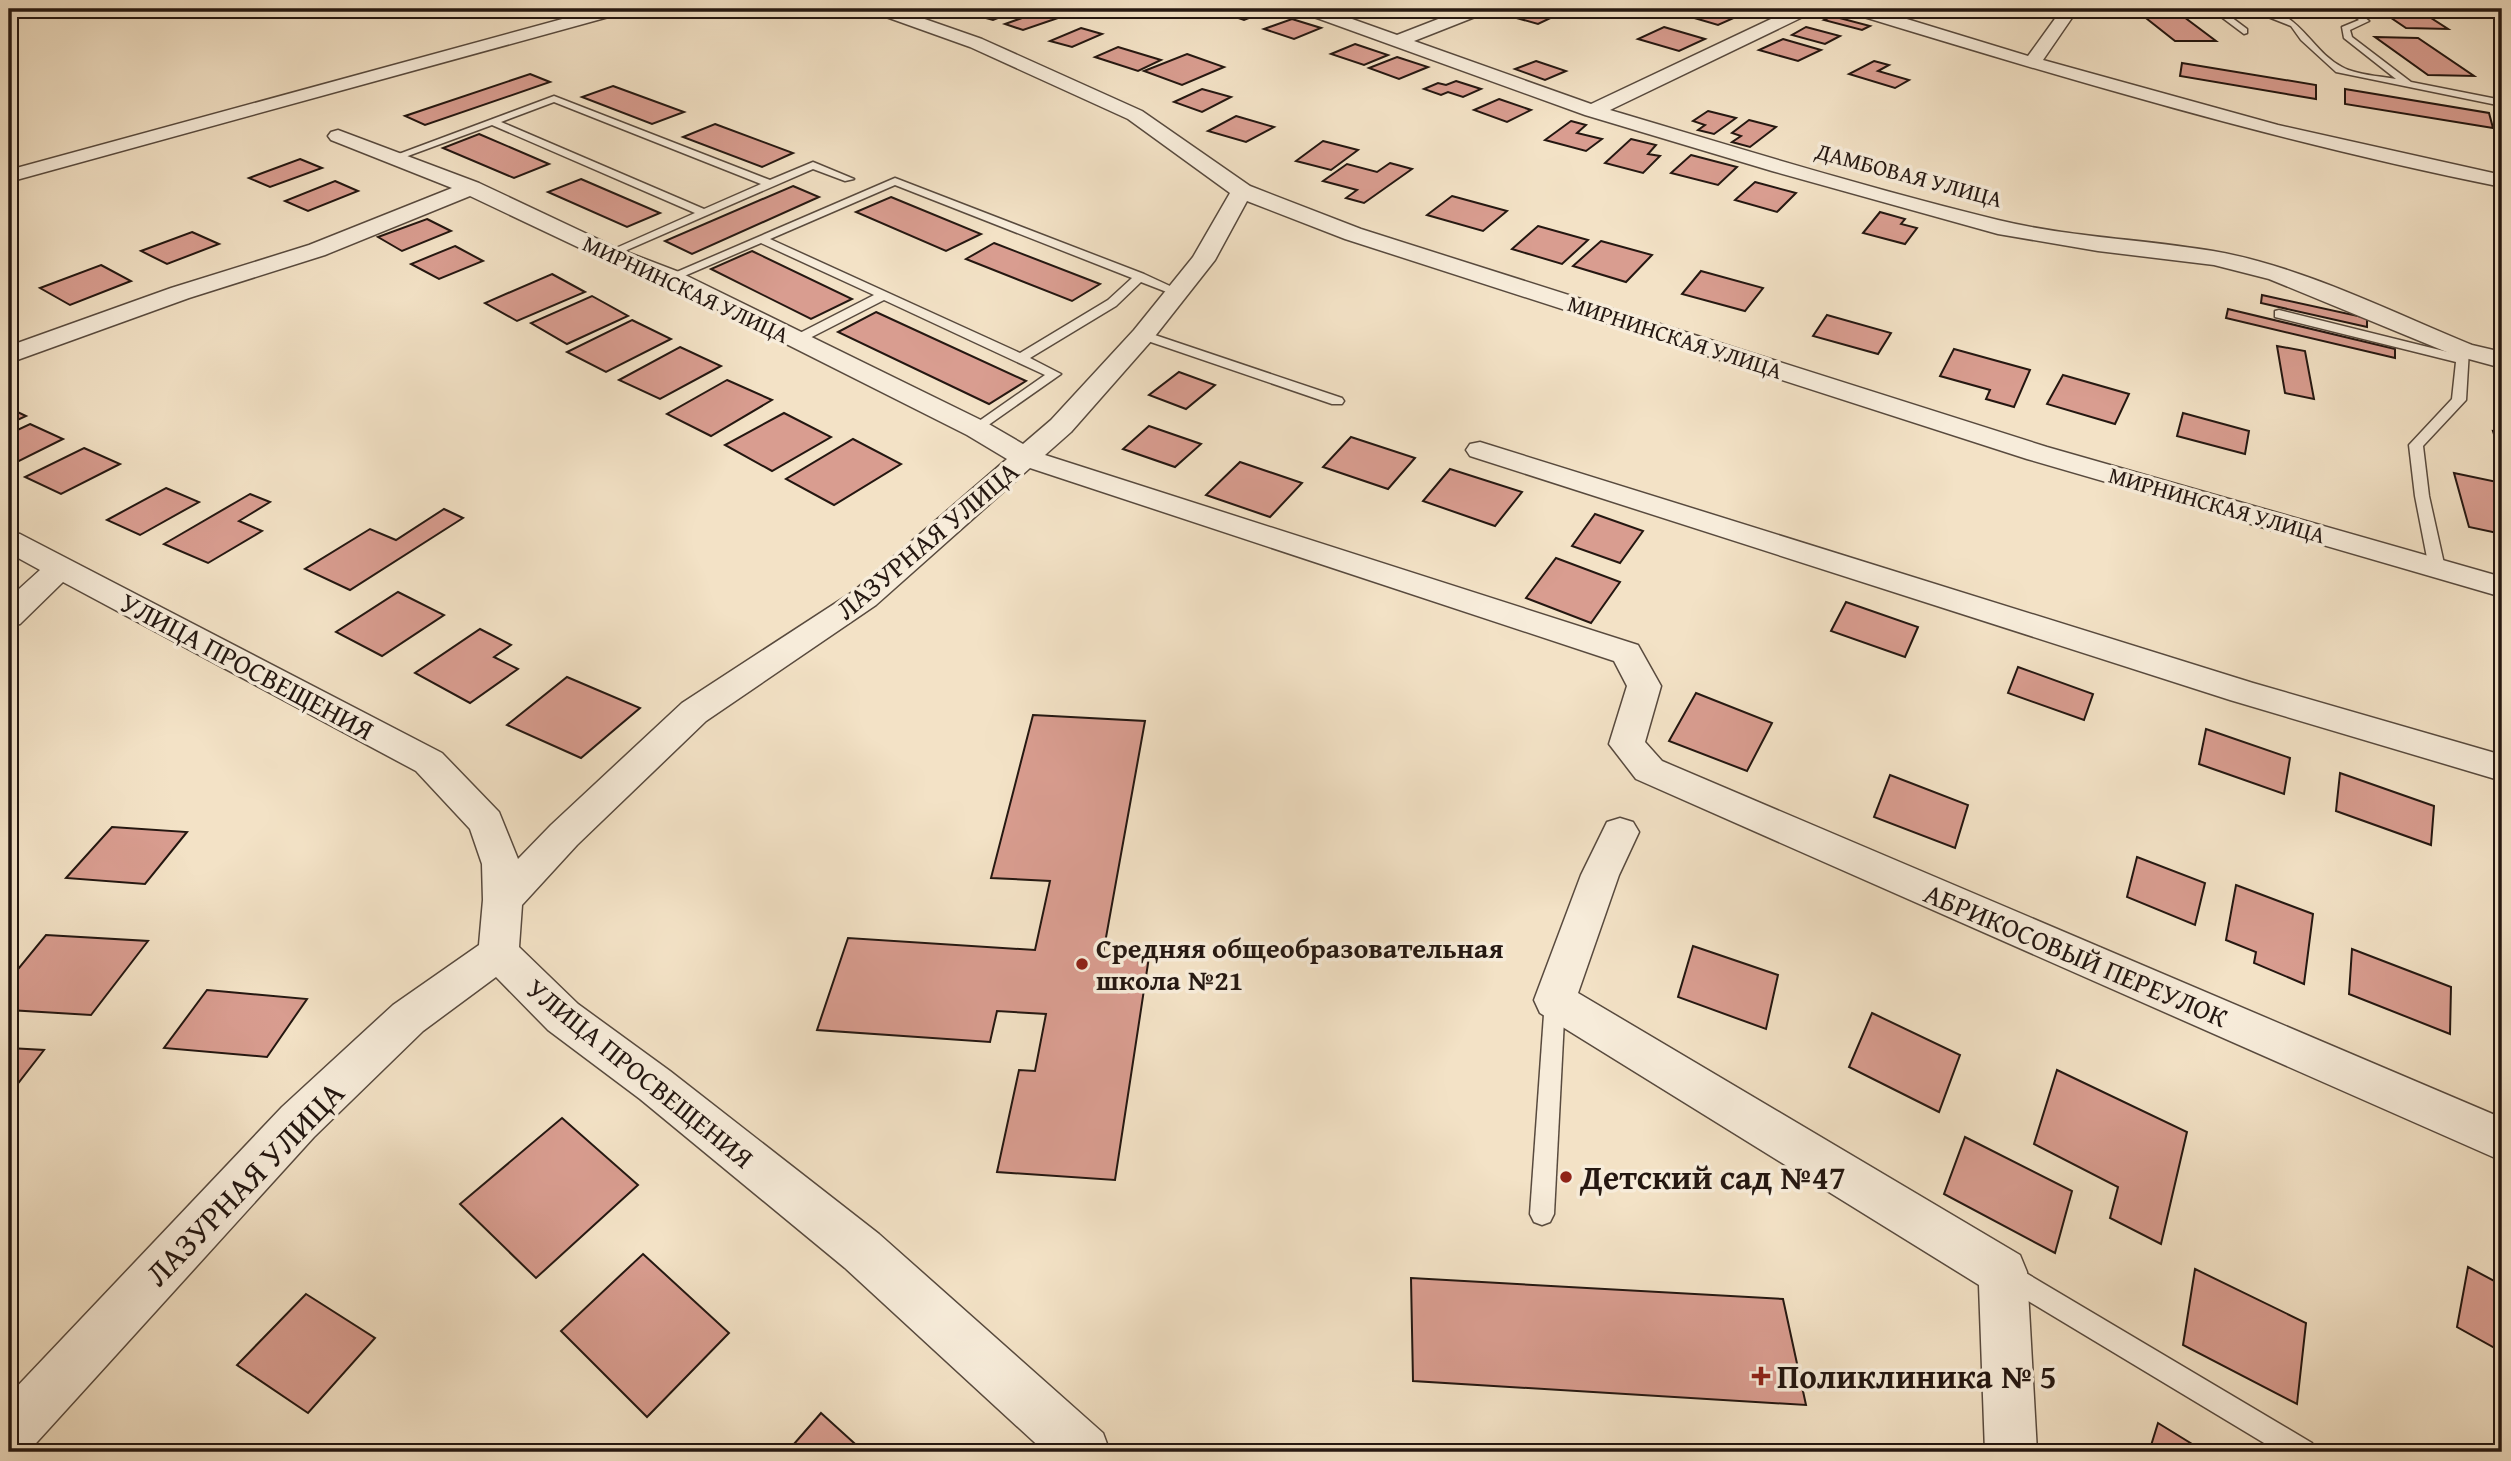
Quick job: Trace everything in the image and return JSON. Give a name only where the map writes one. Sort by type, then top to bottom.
[{"type":"street","points":[[9,176],[617,9]]},
{"type":"street","name":"МИРНИНСКАЯ УЛИЦА","points":[[881,9],[976,43],[1135,115],[1242,191],[1353,234],[2037,453],[2502,587]]},
{"type":"street","name":"ДАМБОВАЯ УЛИЦА","points":[[1309,9],[1592,111],[1998,227],[2098,244],[2214,258],[2277,274],[2462,354],[2502,360]]},
{"type":"street","points":[[1397,41],[1479,9]]},
{"type":"street","points":[[1592,111],[1805,9]]},
{"type":"street","points":[[1857,9],[2032,63],[2274,130],[2502,181]]},
{"type":"street","points":[[2032,63],[2070,9]]},
{"type":"street","name":"МИРНИНСКАЯ УЛИЦА","points":[[338,136],[471,188],[611,254],[671,277],[977,429],[1026,458],[1626,653],[1644,687],[1627,744],[1649,770]]},
{"type":"street","points":[[9,355],[180,293],[317,250],[471,188]]},
{"type":"street","name":"ЛАЗУРНАЯ УЛИЦА","points":[[503,900],[564,835],[694,712],[865,598],[1061,426],[1143,335],[1203,260],[1242,191]]},
{"type":"street","points":[[1480,450],[2242,692],[2502,768]]},
{"type":"street","name":"УЛИЦА ПРОСВЕЩЕНИЯ","points":[[9,541],[429,762],[486,822],[501,864],[503,900],[498,953],[563,1017],[654,1085],[862,1251],[1084,1452]]},
{"type":"street","points":[[9,616],[60,568]]},
{"type":"street","name":"АБРИКОСОВЫЙ ПЕРЕУЛОК","points":[[1649,770],[2502,1140]]},
{"type":"street","points":[[1620,832],[1600,875],[1555,1000],[2003,1272],[2011,1452]]},
{"type":"street","name":"ЛАЗУРНАЯ УЛИЦА","points":[[9,1433],[298,1122],[408,1018],[498,953]]},
{"type":"lane","points":[[2349,9],[2365,22],[2345,29],[2348,38],[2408,84]]},
{"type":"lane","points":[[2244,31],[2224,16],[2256,10],[2294,24],[2304,38],[2339,70],[2502,103]]},
{"type":"lane","points":[[393,158],[554,99],[769,184]]},
{"type":"lane","points":[[493,122],[704,213]]},
{"type":"lane","points":[[611,254],[813,165],[849,179]]},
{"type":"lane","points":[[671,277],[895,181],[1177,292]]},
{"type":"lane","points":[[760,237],[1054,374],[977,429]]},
{"type":"lane","points":[[1021,358],[1112,303],[1140,277]]},
{"type":"lane","points":[[796,340],[884,295]]},
{"type":"lane","points":[[2279,314],[2462,354],[2459,400],[2416,445],[2422,496],[2437,568]]},
{"type":"lane","points":[[1143,335],[1337,401]]},
{"type":"lane","points":[[1542,1214],[1555,1000]]},
{"type":"lane","points":[[2003,1272],[2303,1452]]},
{"type":"building","points":[[983,9],[1021,9],[993,20],[971,14]]},
{"type":"building","points":[[1212,9],[1264,9],[1269,10],[1244,20]]},
{"type":"building","points":[[1520,9],[1539,9],[1559,14],[1538,24],[1506,15]]},
{"type":"building","points":[[1709,9],[1736,17],[1718,25],[1691,17]]},
{"type":"building","points":[[2378,9],[2417,9],[2448,29],[2406,28]]},
{"type":"building","points":[[2137,11],[2176,11],[2216,41],[2175,41]]},
{"type":"building","points":[[1036,13],[1055,19],[1023,30],[1005,24]]},
{"type":"building","points":[[1832,16],[1870,26],[1862,30],[1824,20]]},
{"type":"building","points":[[1292,19],[1321,28],[1294,39],[1264,29]]},
{"type":"building","points":[[1664,27],[1705,39],[1679,51],[1638,39]]},
{"type":"building","points":[[1806,27],[1840,36],[1825,44],[1792,35]]},
{"type":"building","points":[[1081,28],[1102,34],[1072,47],[1050,41]]},
{"type":"building","points":[[2375,37],[2418,38],[2474,76],[2428,75]]},
{"type":"building","points":[[1783,39],[1821,50],[1798,61],[1759,50]]},
{"type":"building","points":[[1355,44],[1388,55],[1364,65],[1331,54]]},
{"type":"building","points":[[1118,47],[1161,60],[1138,71],[1095,57]]},
{"type":"building","points":[[1187,54],[1224,67],[1182,85],[1144,71]]},
{"type":"building","points":[[1397,57],[1428,67],[1399,79],[1369,68]]},
{"type":"building","points":[[1536,61],[1566,71],[1545,80],[1515,69]]},
{"type":"building","points":[[1874,61],[1889,65],[1878,71],[1909,80],[1895,88],[1849,74]]},
{"type":"building","points":[[2182,63],[2316,85],[2316,99],[2180,76]]},
{"type":"building","points":[[530,74],[550,82],[425,125],[405,116]]},
{"type":"building","points":[[1456,81],[1481,89],[1463,97],[1448,92],[1441,95],[1424,89],[1438,83],[1446,85]]},
{"type":"building","points":[[613,86],[684,112],[652,124],[582,97]]},
{"type":"building","points":[[1202,89],[1231,97],[1202,112],[1174,102]]},
{"type":"building","points":[[2345,89],[2489,113],[2493,128],[2345,104]]},
{"type":"building","points":[[1499,99],[1531,110],[1507,122],[1474,110]]},
{"type":"building","points":[[1708,111],[1736,118],[1714,134],[1698,130],[1705,125],[1693,121]]},
{"type":"building","points":[[1236,116],[1274,127],[1246,142],[1208,131]]},
{"type":"building","points":[[1749,120],[1776,127],[1750,147],[1732,142],[1741,136],[1732,133]]},
{"type":"building","points":[[1571,121],[1586,125],[1577,133],[1602,139],[1586,151],[1545,140]]},
{"type":"building","points":[[715,124],[793,153],[762,167],[683,137]]},
{"type":"building","points":[[479,134],[549,164],[514,178],[443,148]]},
{"type":"building","points":[[1631,139],[1656,145],[1648,154],[1660,156],[1643,173],[1605,163]]},
{"type":"building","points":[[1323,141],[1358,150],[1331,170],[1296,161]]},
{"type":"building","points":[[1691,155],[1737,167],[1718,185],[1671,173]]},
{"type":"building","points":[[300,159],[322,168],[270,187],[249,178]]},
{"type":"building","points":[[1390,163],[1412,169],[1364,203],[1346,198],[1357,190],[1323,181],[1347,164],[1377,172]]},
{"type":"building","points":[[581,179],[660,213],[627,227],[548,192]]},
{"type":"building","points":[[335,181],[358,191],[308,211],[285,201]]},
{"type":"building","points":[[1755,182],[1796,193],[1777,212],[1735,200]]},
{"type":"building","points":[[793,186],[819,197],[692,254],[665,241]]},
{"type":"building","points":[[1452,196],[1507,211],[1483,231],[1427,215]]},
{"type":"building","points":[[891,197],[981,234],[946,251],[856,212]]},
{"type":"building","points":[[1880,212],[1905,219],[1901,224],[1917,228],[1905,244],[1863,233]]},
{"type":"building","points":[[427,219],[451,231],[402,251],[378,237]]},
{"type":"building","points":[[1538,226],[1588,240],[1562,264],[1512,249]]},
{"type":"building","points":[[192,232],[219,244],[167,264],[141,251]]},
{"type":"building","points":[[1601,241],[1652,255],[1626,282],[1573,266]]},
{"type":"building","points":[[994,243],[1100,284],[1072,301],[966,259]]},
{"type":"building","points":[[455,246],[483,261],[439,279],[411,264]]},
{"type":"building","points":[[752,251],[852,299],[811,319],[711,269]]},
{"type":"building","points":[[101,265],[131,281],[70,305],[40,288]]},
{"type":"building","points":[[1701,271],[1763,288],[1745,311],[1682,294]]},
{"type":"building","points":[[552,274],[585,292],[517,321],[485,303]]},
{"type":"building","points":[[2262,295],[2367,318],[2367,327],[2261,303]]},
{"type":"building","points":[[592,296],[628,316],[567,344],[531,323]]},
{"type":"building","points":[[2228,309],[2395,349],[2395,358],[2226,318]]},
{"type":"building","points":[[876,312],[1026,381],[989,404],[838,332]]},
{"type":"building","points":[[1827,315],[1891,333],[1878,354],[1813,336]]},
{"type":"building","points":[[632,320],[671,339],[606,372],[567,352]]},
{"type":"building","points":[[2277,346],[2305,351],[2314,399],[2285,393]]},
{"type":"building","points":[[680,347],[721,366],[660,399],[619,380]]},
{"type":"building","points":[[1954,349],[2030,370],[2014,407],[1986,399],[1990,390],[1940,376]]},
{"type":"building","points":[[1179,372],[1215,385],[1186,409],[1149,395]]},
{"type":"building","points":[[2063,375],[2129,394],[2115,424],[2047,404]]},
{"type":"building","points":[[727,380],[772,400],[711,436],[667,414]]},
{"type":"building","points":[[9,408],[26,416],[9,424]]},
{"type":"building","points":[[784,413],[831,437],[772,471],[725,445]]},
{"type":"building","points":[[2183,413],[2249,431],[2245,454],[2177,436]]},
{"type":"building","points":[[30,424],[63,439],[9,466],[9,434]]},
{"type":"building","points":[[1149,426],[1201,444],[1175,467],[1123,449]]},
{"type":"building","points":[[2493,431],[2502,433],[2502,460]]},
{"type":"building","points":[[1351,437],[1415,458],[1388,489],[1323,467]]},
{"type":"building","points":[[853,439],[901,464],[834,505],[786,479]]},
{"type":"building","points":[[84,448],[120,464],[61,494],[25,477]]},
{"type":"building","points":[[1240,462],[1302,483],[1270,517],[1206,495]]},
{"type":"building","points":[[1450,469],[1522,492],[1495,526],[1423,501]]},
{"type":"building","points":[[2454,473],[2502,483],[2502,534],[2469,527]]},
{"type":"building","points":[[166,488],[199,502],[140,535],[107,520]]},
{"type":"building","points":[[250,494],[270,502],[239,521],[262,531],[208,563],[164,544]]},
{"type":"building","points":[[444,509],[463,518],[350,590],[305,569],[370,529],[396,540]]},
{"type":"building","points":[[1595,514],[1643,531],[1620,563],[1572,546]]},
{"type":"building","points":[[1556,558],[1620,582],[1591,623],[1526,598]]},
{"type":"building","points":[[398,592],[444,615],[382,656],[336,632]]},
{"type":"building","points":[[1846,602],[1918,627],[1905,657],[1831,631]]},
{"type":"building","points":[[480,629],[511,645],[494,657],[518,669],[470,703],[415,673]]},
{"type":"building","points":[[2018,667],[2093,694],[2084,720],[2008,693]]},
{"type":"building","points":[[567,677],[640,708],[581,758],[507,725]]},
{"type":"building","points":[[1696,693],[1772,723],[1747,771],[1669,741]]},
{"type":"building","points":[[1033,715],[1145,721],[1103,954],[1149,957],[1115,1180],[997,1172],[1019,1070],[1035,1071],[1046,1014],[997,1011],[990,1042],[817,1030],[848,938],[1035,950],[1050,881],[991,878]]},
{"type":"building","points":[[2206,729],[2290,758],[2284,794],[2199,764]]},
{"type":"building","points":[[2340,773],[2434,806],[2431,845],[2336,811]]},
{"type":"building","points":[[1890,775],[1968,805],[1955,848],[1874,817]]},
{"type":"building","points":[[112,827],[187,832],[145,884],[66,878]]},
{"type":"building","points":[[2137,857],[2205,883],[2195,925],[2127,897]]},
{"type":"building","points":[[2236,885],[2313,914],[2304,984],[2254,963],[2256,952],[2226,940]]},
{"type":"building","points":[[46,935],[148,941],[91,1015],[9,1010],[9,980]]},
{"type":"building","points":[[1693,946],[1778,975],[1766,1029],[1678,997]]},
{"type":"building","points":[[2352,949],[2451,987],[2450,1034],[2349,994]]},
{"type":"building","points":[[207,990],[307,999],[267,1057],[164,1048]]},
{"type":"building","points":[[1872,1013],[1960,1055],[1939,1112],[1849,1067]]},
{"type":"building","points":[[9,1048],[44,1050],[9,1095]]},
{"type":"building","points":[[2057,1070],[2187,1132],[2161,1244],[2110,1218],[2118,1187],[2034,1144]]},
{"type":"building","points":[[562,1118],[638,1185],[536,1278],[460,1204]]},
{"type":"building","points":[[1965,1137],[2072,1191],[2055,1253],[1944,1194]]},
{"type":"building","points":[[643,1254],[729,1333],[647,1417],[561,1331]]},
{"type":"building","points":[[2468,1267],[2502,1285],[2502,1352],[2457,1327]]},
{"type":"building","points":[[2195,1269],[2306,1323],[2297,1404],[2183,1345]]},
{"type":"building","points":[[1411,1278],[1783,1299],[1806,1405],[1413,1381]]},
{"type":"building","points":[[306,1294],[375,1338],[308,1413],[237,1365]]},
{"type":"building","points":[[821,1413],[864,1452],[787,1452]]},
{"type":"building","points":[[2158,1423],[2205,1452],[2149,1452]]},
{"type":"place","name":"Средняя общеобразовательная школа №21","points":[[1082,964]]},
{"type":"place","name":"Детский сад №47","points":[[1566,1177]]},
{"type":"place","name":"Поликлиника № 5","points":[[1761,1376]]}]
